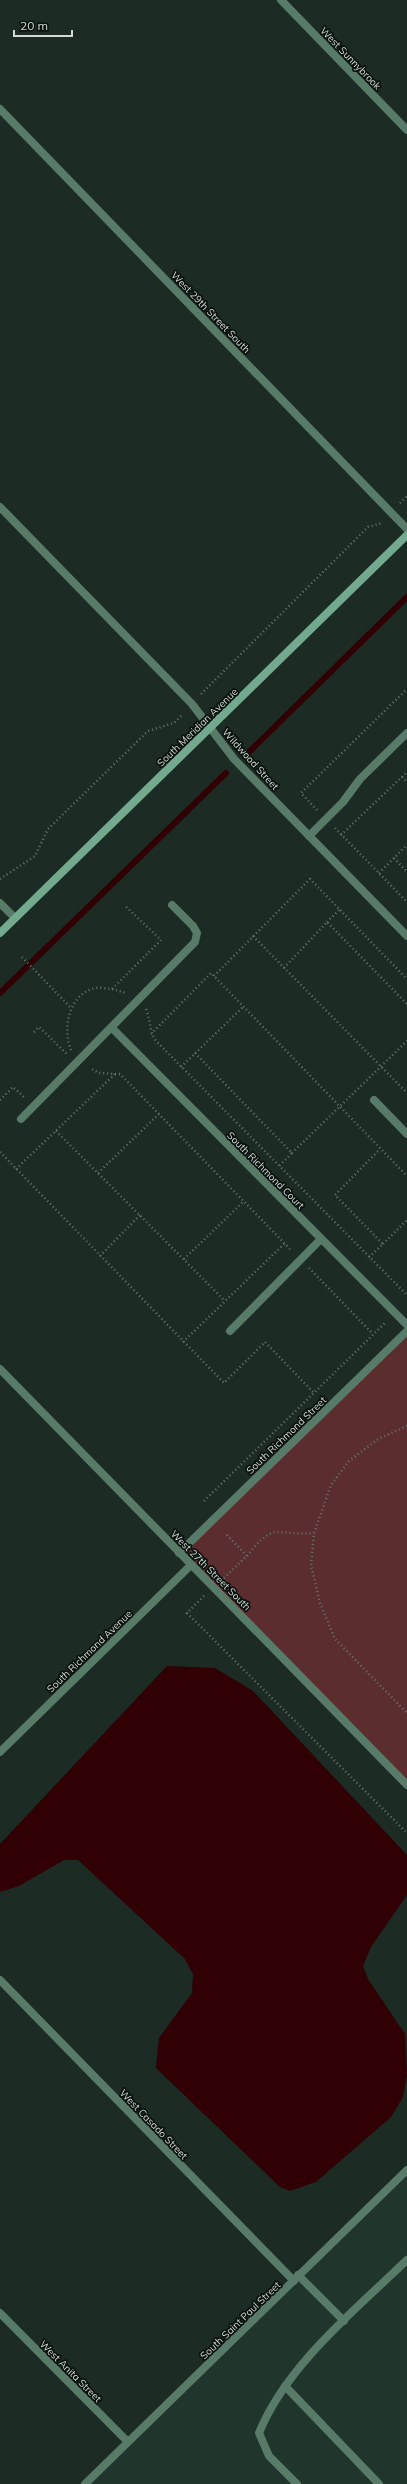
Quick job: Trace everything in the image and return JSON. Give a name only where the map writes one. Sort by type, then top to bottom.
[{"type":"main road","name":"South Meridian Avenue","points":[[0,933],[407,535]]},
{"type":"street","name":"West Sunnybrook","points":[[281,0],[407,130]]},
{"type":"street","name":"West 29th Street South","points":[[0,109],[407,529]]},
{"type":"street","name":"Wildwood Street","points":[[0,507],[192,704],[234,758],[407,936]]},
{"type":"street","points":[[309,836],[342,802],[360,779],[407,733]]},
{"type":"street","points":[[0,903],[15,918]]},
{"type":"street","points":[[21,1119],[195,942],[197,933],[193,926],[172,905]]},
{"type":"street","name":"South Richmond Court","points":[[112,1028],[407,1325]]},
{"type":"street","points":[[374,1100],[407,1134]]},
{"type":"street","points":[[230,1331],[321,1239]]},
{"type":"street","name":"South Richmond Street","points":[[179,1552],[407,1331]]},
{"type":"street","name":"West 27th Street South","points":[[0,1369],[407,1786]]},
{"type":"street","name":"South Richmond Avenue","points":[[0,1752],[191,1565]]},
{"type":"street","name":"West Casado Street","points":[[0,1980],[296,2278],[344,2322]]},
{"type":"street","name":"South Saint Paul Street","points":[[85,2484],[407,2170]]},
{"type":"street","points":[[297,2484],[269,2456],[259,2433],[268,2412],[290,2378],[407,2260]]},
{"type":"street","name":"West Anita Street","points":[[0,2313],[128,2442]]},
{"type":"street","points":[[285,2386],[379,2484]]},
{"type":"path","points":[[0,879],[34,856],[48,829],[148,731],[174,723],[268,625],[368,526],[380,525],[407,496]]},
{"type":"path","points":[[407,689],[301,793],[407,902]]},
{"type":"path","points":[[341,834],[407,772]]},
{"type":"path","points":[[402,777],[407,782]]},
{"type":"path","points":[[379,873],[407,845]]},
{"type":"path","points":[[394,858],[407,872]]},
{"type":"path","points":[[214,976],[310,879],[407,979]]},
{"type":"path","points":[[112,989],[161,940],[124,905]]},
{"type":"path","points":[[284,968],[340,910]]},
{"type":"path","points":[[327,922],[407,1004]]},
{"type":"path","points":[[253,936],[407,1093]]},
{"type":"path","points":[[22,957],[44,978],[71,1008]]},
{"type":"path","points":[[151,1034],[210,973],[407,1176]]},
{"type":"path","points":[[74,1056],[67,1037],[71,1008],[83,993],[96,988],[112,989],[134,995],[139,1000],[151,1020],[151,1034],[407,1295]]},
{"type":"path","points":[[181,1066],[243,1007]]},
{"type":"path","points":[[279,1166],[407,1041]]},
{"type":"path","points":[[195,1053],[292,1153]]},
{"type":"path","points":[[115,1074],[120,1074],[374,1334]]},
{"type":"path","points":[[0,1100],[13,1087],[29,1101]]},
{"type":"path","points":[[98,1173],[159,1114]]},
{"type":"path","points":[[56,1131],[225,1301]]},
{"type":"path","points":[[380,1149],[334,1195],[382,1244]]},
{"type":"path","points":[[0,1152],[224,1383],[265,1342],[314,1393]]},
{"type":"path","points":[[184,1259],[244,1201]]},
{"type":"path","points":[[100,1256],[140,1216]]},
{"type":"path","points":[[369,1257],[407,1220]]},
{"type":"path","points":[[183,1342],[285,1243]]},
{"type":"path","points":[[204,1501],[395,1313]]},
{"type":"path","points":[[407,1426],[378,1439],[349,1461],[331,1485],[314,1533],[311,1565],[320,1603],[335,1639],[407,1713]]},
{"type":"path","points":[[314,1533],[275,1531],[260,1539],[247,1556],[186,1613],[407,1833]]},
{"type":"path","points":[[226,1534],[247,1556]]},
{"type":"shaded area","points":[[407,1331],[407,1785],[179,1553]]},
{"type":"shaded area","points":[[167,1666],[215,1668],[253,1691],[407,1855],[407,1895],[371,1947],[363,1966],[368,1979],[405,2034],[407,2075],[403,2097],[391,2117],[316,2182],[290,2191],[280,2187],[156,2068],[159,2038],[192,1993],[193,1974],[185,1959],[78,1860],[64,1860],[19,1886],[0,1892],[0,1844]]},
{"type":"shaded area","points":[[407,2171],[407,2484],[87,2484]]},
{"type":"waterway","points":[[249,752],[407,597]]},
{"type":"waterway","points":[[0,993],[226,773]]}]
